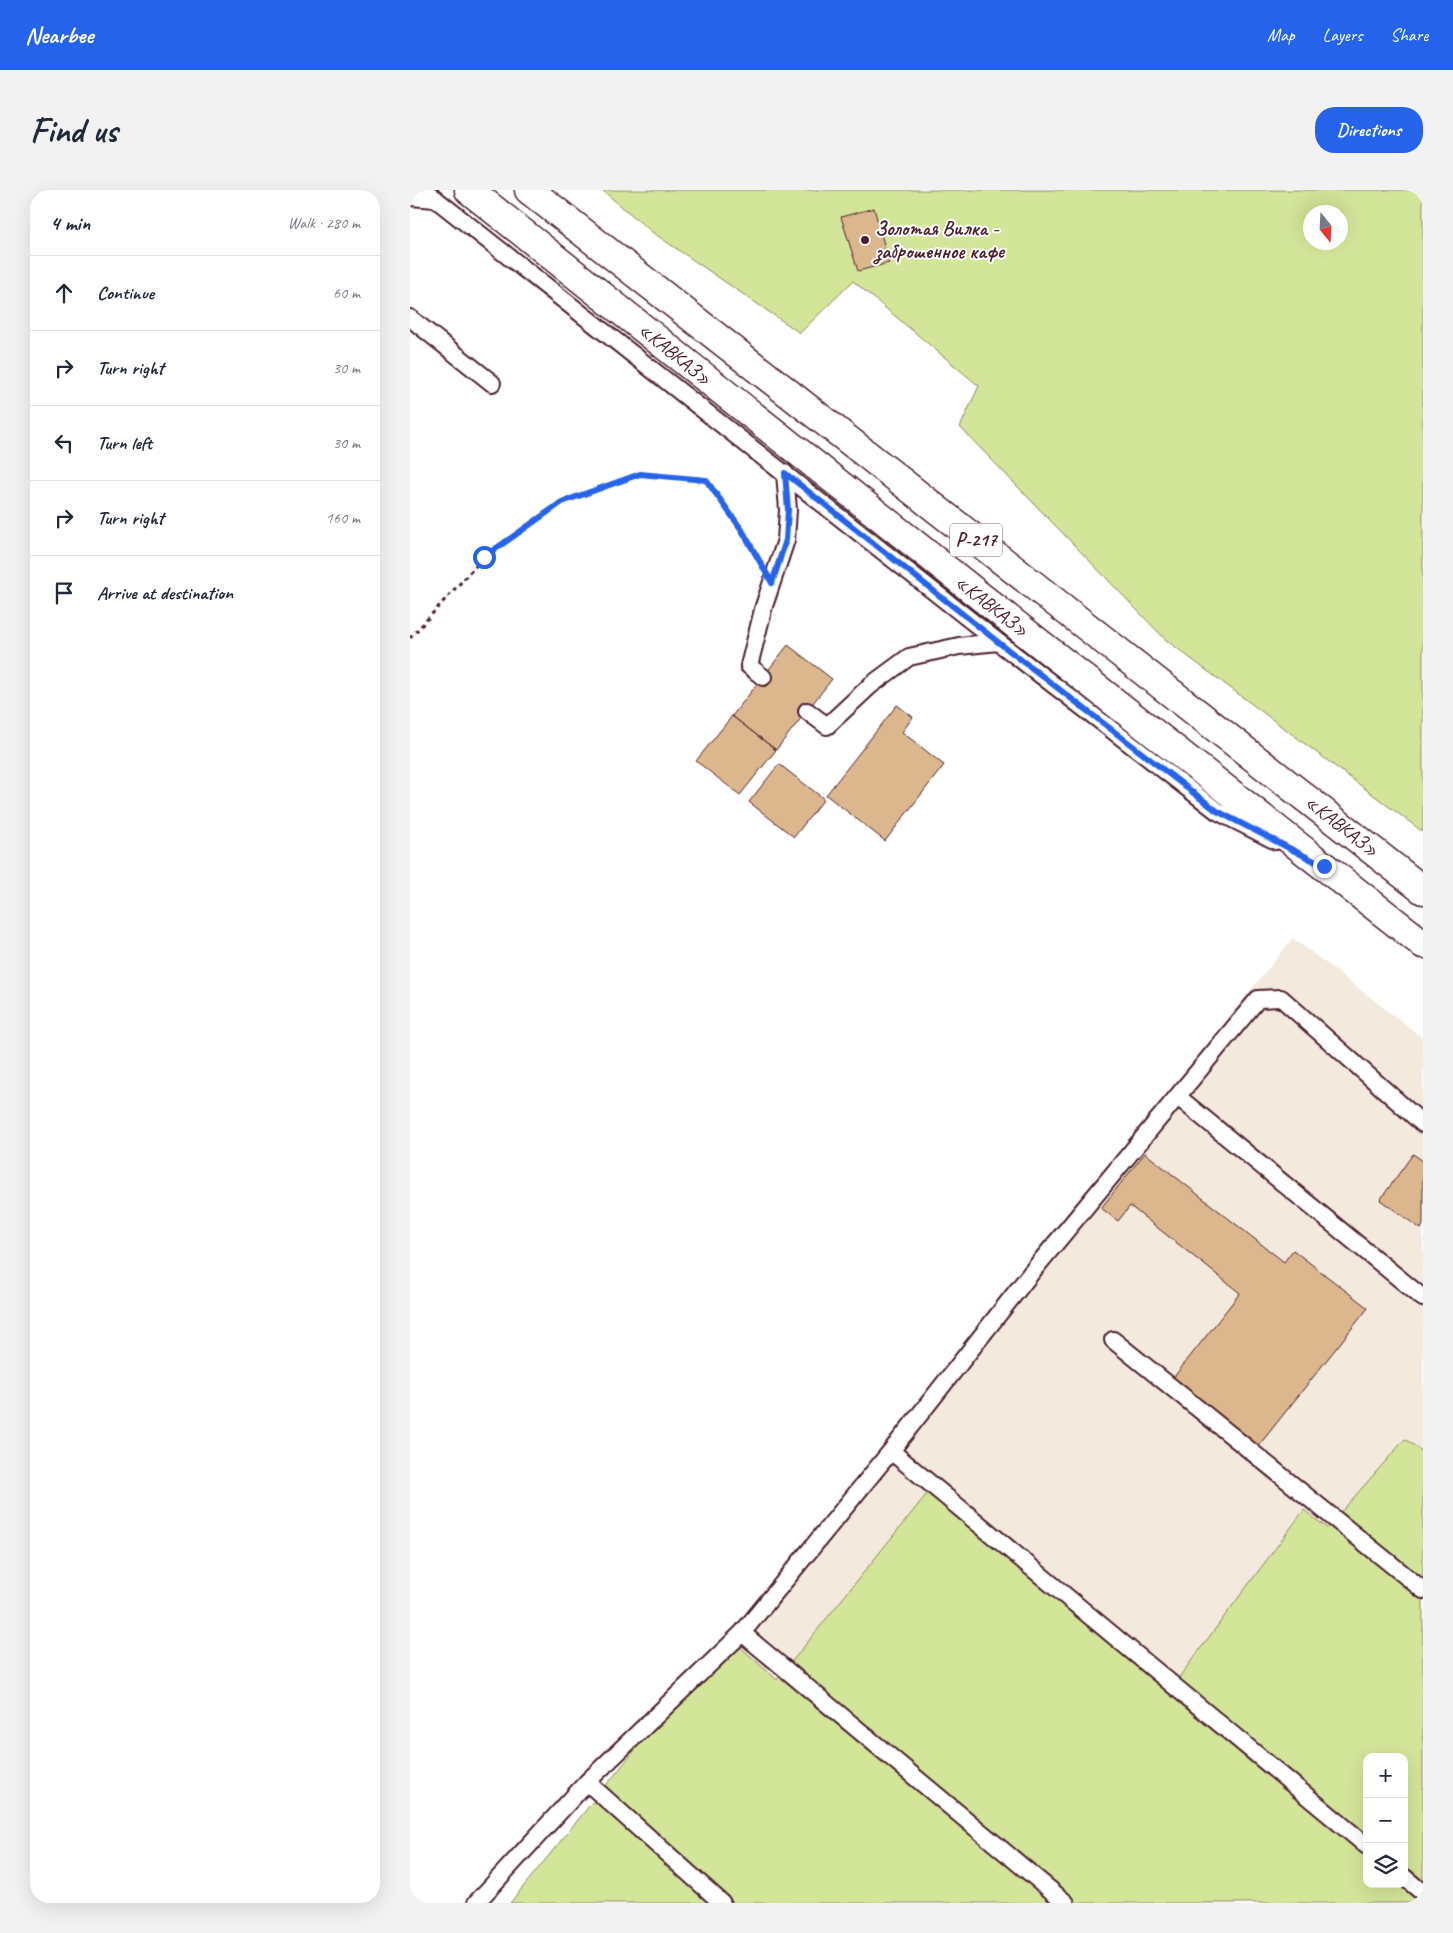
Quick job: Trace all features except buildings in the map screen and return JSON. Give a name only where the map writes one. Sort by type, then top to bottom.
[{"type":"highway","name":"«КАВКАЗ»","points":[[469,190],[1026,633],[1423,944]]},
{"type":"highway","name":"«КАВКАЗ»","points":[[528,190],[1423,890]]},
{"type":"lane","points":[[410,197],[430,195],[998,642],[1217,811],[1324,866]]},
{"type":"lane","points":[[410,318],[492,383]]},
{"type":"lane","points":[[762,677],[749,666],[764,606],[786,540],[788,510],[785,473]]},
{"type":"lane","points":[[807,711],[826,726],[870,685],[909,657],[959,646],[998,642]]},
{"type":"lane","points":[[476,1903],[587,1782],[742,1633],[891,1451],[1031,1273],[1258,999],[1281,998],[1423,1124]]},
{"type":"lane","points":[[1178,1097],[1423,1298]]},
{"type":"lane","points":[[1113,1340],[1423,1590]]},
{"type":"lane","points":[[891,1451],[1363,1843]]},
{"type":"lane","points":[[742,1633],[1066,1903]]},
{"type":"lane","points":[[587,1782],[722,1903]]},
{"type":"lane","points":[[1408,1880],[1423,1892]]},
{"type":"path","points":[[410,638],[484,557],[562,502],[640,474],[706,480],[742,530],[772,583]]},
{"type":"shaded area","points":[[1293,938],[1423,1038],[1423,1452],[1405,1439],[1327,1528],[1303,1510],[1177,1681],[931,1491],[777,1680],[728,1636]]},
{"type":"green space","points":[[602,190],[1423,190],[1423,832],[1166,640],[960,427],[979,386],[853,281],[800,333],[652,232]]},
{"type":"green space","points":[[1405,1439],[1423,1452],[1423,1903],[510,1903],[728,1636],[777,1680],[930,1490],[1177,1680],[1304,1510],[1327,1528]]},
{"type":"place","name":"Золотая Вилка - заброшенное кафе","points":[[865,240]]},
{"type":"route","points":[[484,557],[562,502],[640,474],[706,480],[742,530],[772,583],[786,540],[788,510],[785,473],[998,642],[1217,811],[1324,866]]}]
